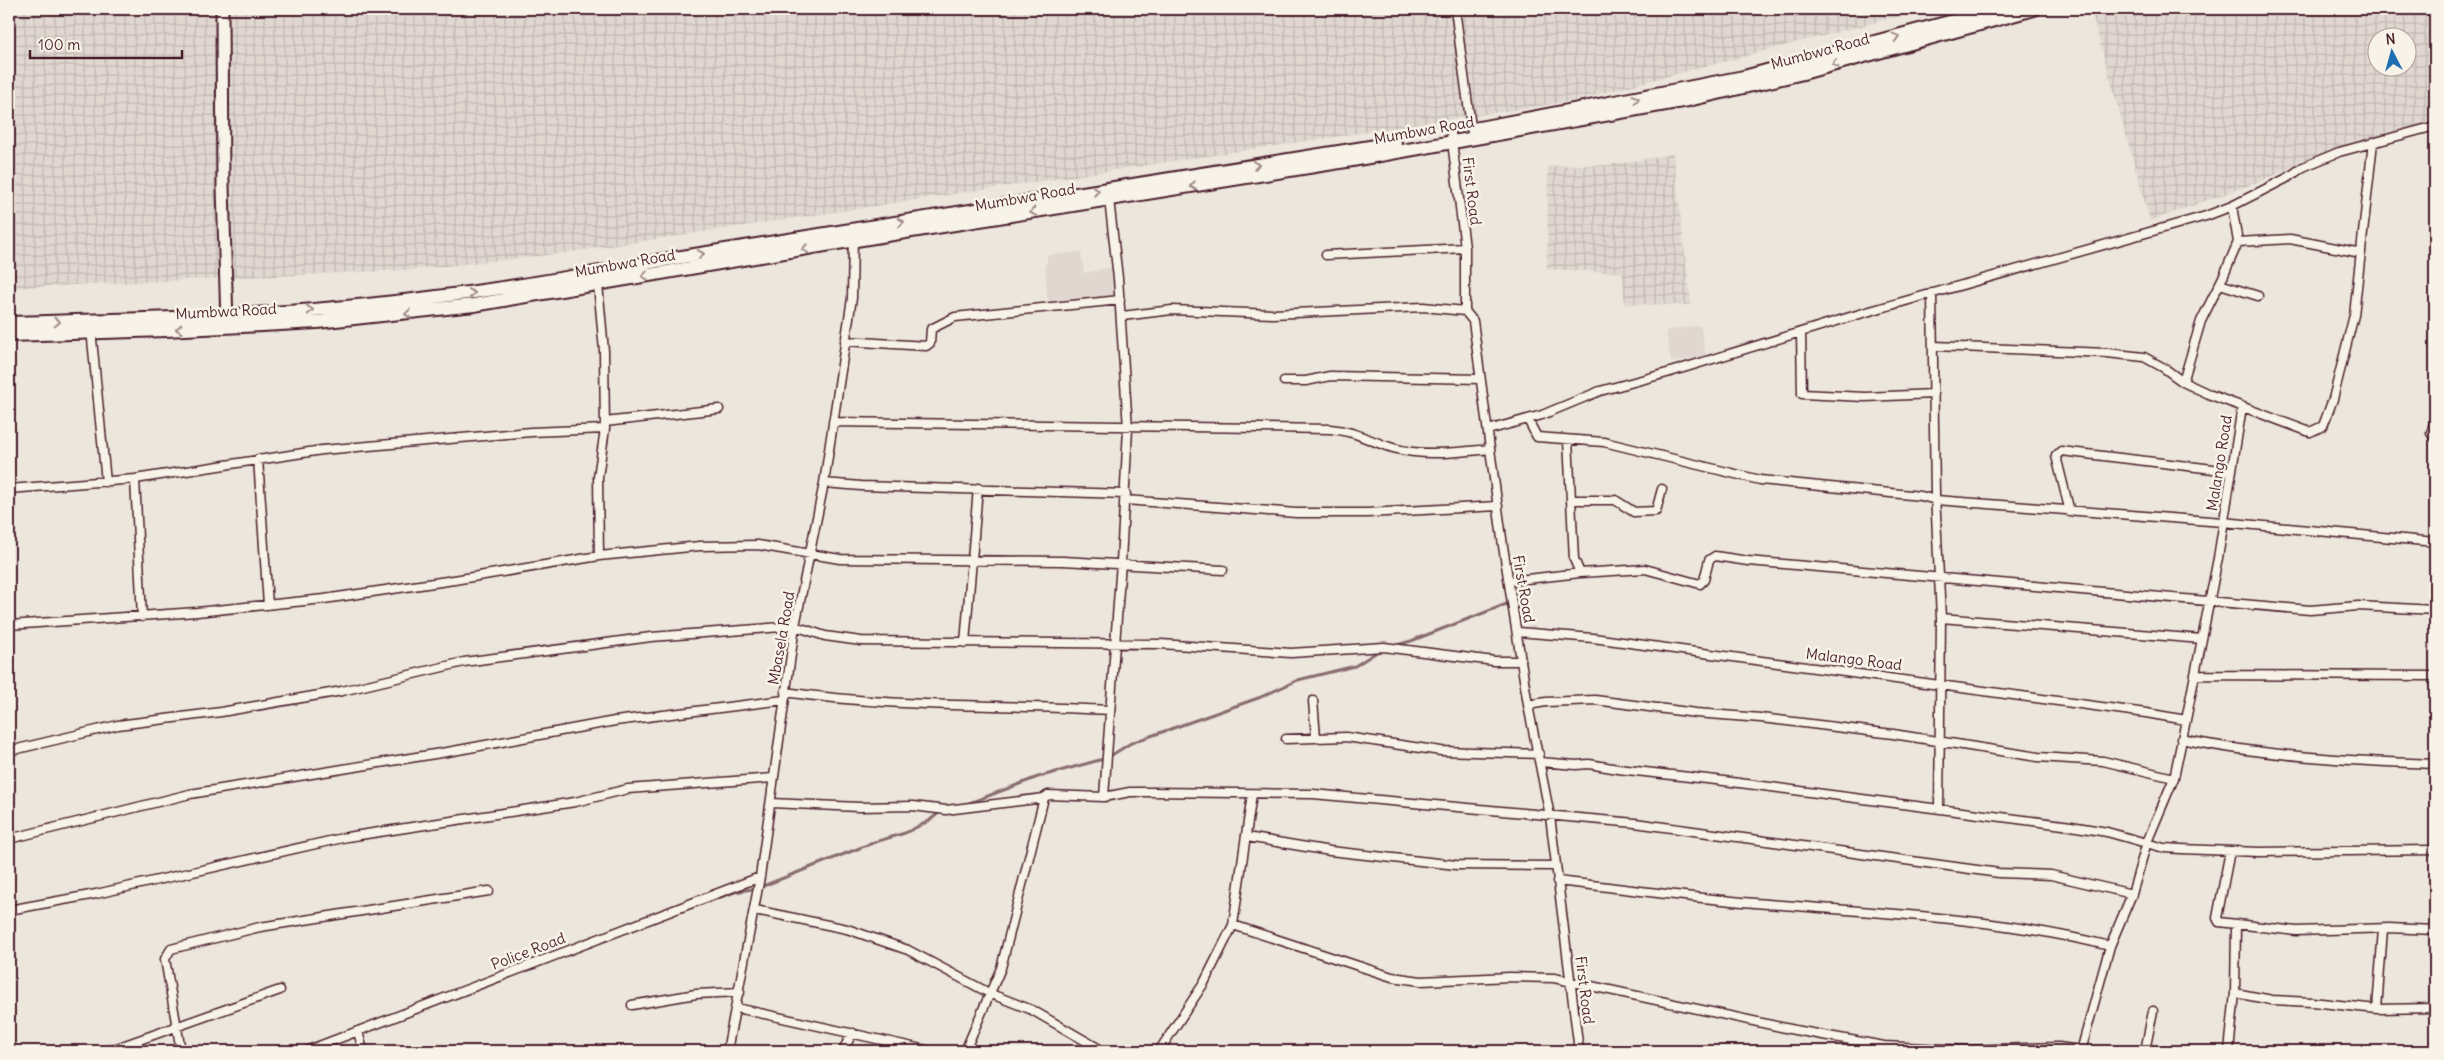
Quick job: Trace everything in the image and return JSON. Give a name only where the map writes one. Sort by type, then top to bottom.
[{"type":"main road","name":"Mumbwa Road","points":[[1472,134],[1744,77],[1998,9]]},
{"type":"main road","name":"Mumbwa Road","points":[[9,334],[91,327],[366,318],[426,312],[598,284],[853,235],[1451,137],[1665,104],[1748,87],[2034,9]]},
{"type":"main road","name":"Mumbwa Road","points":[[227,322],[477,292],[587,276],[657,261],[1109,199],[1451,137]]},
{"type":"main road","name":"Mumbwa Road","points":[[9,323],[91,327]]},
{"type":"street","points":[[222,9],[222,186],[227,322]]},
{"type":"street","points":[[1455,9],[1472,134]]},
{"type":"street","points":[[1488,430],[1528,420],[1600,391],[1932,293],[2118,242],[2232,206],[2289,177],[2304,167],[2339,152],[2435,126]]},
{"type":"street","name":"First Road","points":[[1451,137],[1465,248],[1465,311],[1473,322],[1521,661],[1550,816],[1579,1051]]},
{"type":"street","points":[[2242,407],[2310,432],[2318,431],[2323,426],[2333,399],[2354,314],[2373,142]]},
{"type":"street","points":[[1104,797],[1121,562],[1128,428],[1122,316],[1109,199]]},
{"type":"street","points":[[2183,382],[2195,336],[2207,306],[2220,284],[2238,242],[2232,206]]},
{"type":"street","name":"Mbasela Road","points":[[727,1051],[755,910],[795,626],[824,483],[852,298],[853,235]]},
{"type":"street","points":[[2238,242],[2290,239],[2361,253]]},
{"type":"street","points":[[1326,255],[1465,248]]},
{"type":"street","points":[[598,284],[604,351],[605,426],[598,477],[599,556]]},
{"type":"street","points":[[2220,284],[2258,296]]},
{"type":"street","points":[[1932,293],[1938,577],[1942,618],[1939,809]]},
{"type":"street","points":[[845,341],[926,346],[930,343],[931,329],[955,317],[1120,300]]},
{"type":"street","points":[[1122,316],[1172,310],[1273,314],[1423,308],[1465,311]]},
{"type":"street","points":[[91,327],[106,482]]},
{"type":"street","points":[[1802,332],[1801,391],[1806,396],[1865,397],[1934,394]]},
{"type":"street","name":"Malango Road","points":[[1934,346],[2133,355],[2155,362],[2183,382],[2242,407],[2202,640],[2174,778],[2148,842],[2132,894],[2110,946],[2081,1050]]},
{"type":"street","points":[[1284,381],[1306,381],[1330,376],[1480,378]]},
{"type":"street","points":[[9,489],[135,479],[322,450],[605,426],[719,409]]},
{"type":"street","points":[[1528,420],[1537,437],[1604,442],[1760,480],[1921,496],[1936,500],[2070,512],[2223,522],[2435,542]]},
{"type":"street","points":[[2435,420],[2431,433],[2435,438]]},
{"type":"street","points":[[833,422],[1336,430],[1352,431],[1393,448],[1415,452],[1490,449]]},
{"type":"street","points":[[1568,440],[1574,559],[1580,573]]},
{"type":"street","points":[[2070,512],[2056,456],[2061,452],[2230,471]]},
{"type":"street","points":[[258,459],[268,605]]},
{"type":"street","points":[[135,479],[142,617]]},
{"type":"street","points":[[824,483],[978,488],[1125,497],[1305,513],[1367,513],[1498,506]]},
{"type":"street","points":[[964,643],[978,488]]},
{"type":"street","points":[[1571,500],[1615,500],[1634,512],[1656,511],[1662,489]]},
{"type":"street","points":[[9,625],[142,617],[268,605],[445,582],[599,556],[692,546],[758,545],[840,559],[972,558],[1121,562],[1223,570]]},
{"type":"street","points":[[1509,581],[1580,573],[1645,569],[1700,584],[1704,580],[1709,560],[1715,556],[1748,561],[2310,610],[2358,606],[2435,610]]},
{"type":"street","points":[[1942,618],[2202,640]]},
{"type":"street","points":[[9,751],[118,725],[221,712],[342,691],[464,662],[651,637],[795,626],[838,639],[964,643],[1183,645],[1291,653],[1384,646],[1494,661],[1521,661]]},
{"type":"street","name":"Malango Road","points":[[1518,632],[1593,638],[2146,712],[2186,720]]},
{"type":"street","points":[[2195,676],[2435,676]]},
{"type":"street","points":[[9,839],[198,792],[453,751],[615,721],[784,696],[870,702],[1110,710]]},
{"type":"street","points":[[1528,705],[1546,702],[1595,700],[1893,734],[2038,757],[2103,761],[2174,778]]},
{"type":"street","points":[[1314,701],[1316,737]]},
{"type":"street","points":[[1286,739],[1346,737],[1410,748],[1466,753],[1539,754]]},
{"type":"street","points":[[2181,739],[2215,746],[2304,755],[2435,764]]},
{"type":"street","points":[[1540,762],[1576,765],[1589,764],[2071,826],[2148,842],[2164,848],[2230,851],[2435,850]]},
{"type":"street","points":[[9,910],[120,889],[303,846],[512,810],[575,802],[614,791],[773,778]]},
{"type":"street","points":[[771,803],[859,807],[913,806],[946,810],[1044,798],[1054,795],[1104,797],[1139,792],[1313,794],[1635,823],[1999,873],[2051,875],[2132,894]]},
{"type":"street","points":[[1159,1051],[1204,983],[1233,925],[1252,794]]},
{"type":"street","points":[[965,1051],[991,994],[1010,937],[1044,798]]},
{"type":"street","points":[[1247,837],[1330,852],[1456,865],[1555,866]]},
{"type":"street","points":[[2230,851],[2217,918],[2218,922],[2296,931],[2435,930]]},
{"type":"street","name":"Police Road","points":[[306,1051],[760,877]]},
{"type":"street","points":[[1557,881],[1764,904],[1999,925],[2073,937],[2110,946]]},
{"type":"street","points":[[180,1051],[165,959],[171,949],[260,927],[489,892]]},
{"type":"street","points":[[755,910],[847,929],[884,940],[936,964],[991,994],[1032,1010],[1104,1051]]},
{"type":"street","points":[[1233,925],[1392,977],[1421,981],[1542,977],[1570,980],[1795,1030],[1884,1046],[1966,1050],[2050,1046],[2081,1050]]},
{"type":"street","points":[[2229,1051],[2235,993],[2236,925]]},
{"type":"street","points":[[2377,1008],[2383,929]]},
{"type":"street","points":[[108,1051],[176,1029],[280,990]]},
{"type":"street","points":[[632,1005],[696,994],[740,992]]},
{"type":"street","points":[[2235,993],[2272,1000],[2377,1008],[2435,1008]]},
{"type":"street","points":[[737,1008],[931,1051]]},
{"type":"street","points":[[2145,1051],[2153,1011]]},
{"type":"street","points":[[358,1031],[363,1051]]},
{"type":"street","points":[[842,1051],[853,1033]]},
{"type":"shaded area","points":[[9,9],[1926,9],[1572,101],[557,254],[408,270],[9,288]]},
{"type":"shaded area","points":[[2107,9],[2435,9],[2435,124],[2342,148],[2258,182],[2150,221],[2091,11]]},
{"type":"shaded area","points":[[1673,154],[1691,305],[1625,304],[1622,273],[1547,269],[1548,166],[1610,165]]},
{"type":"shaded area","points":[[1081,252],[1084,273],[1113,267],[1117,299],[1048,306],[1045,264],[1047,263],[1047,255]]},
{"type":"shaded area","points":[[1700,325],[1706,356],[1671,362],[1666,331]]},
{"type":"waterway","points":[[1393,646],[1411,641],[1517,600]]},
{"type":"waterway","points":[[964,805],[1038,777],[1107,758],[1131,743],[1261,697],[1298,680],[1355,666],[1380,650]]},
{"type":"waterway","points":[[763,886],[875,842],[905,833],[929,821],[941,811]]},
{"type":"waterway","points":[[676,913],[735,892],[752,889]]}]
